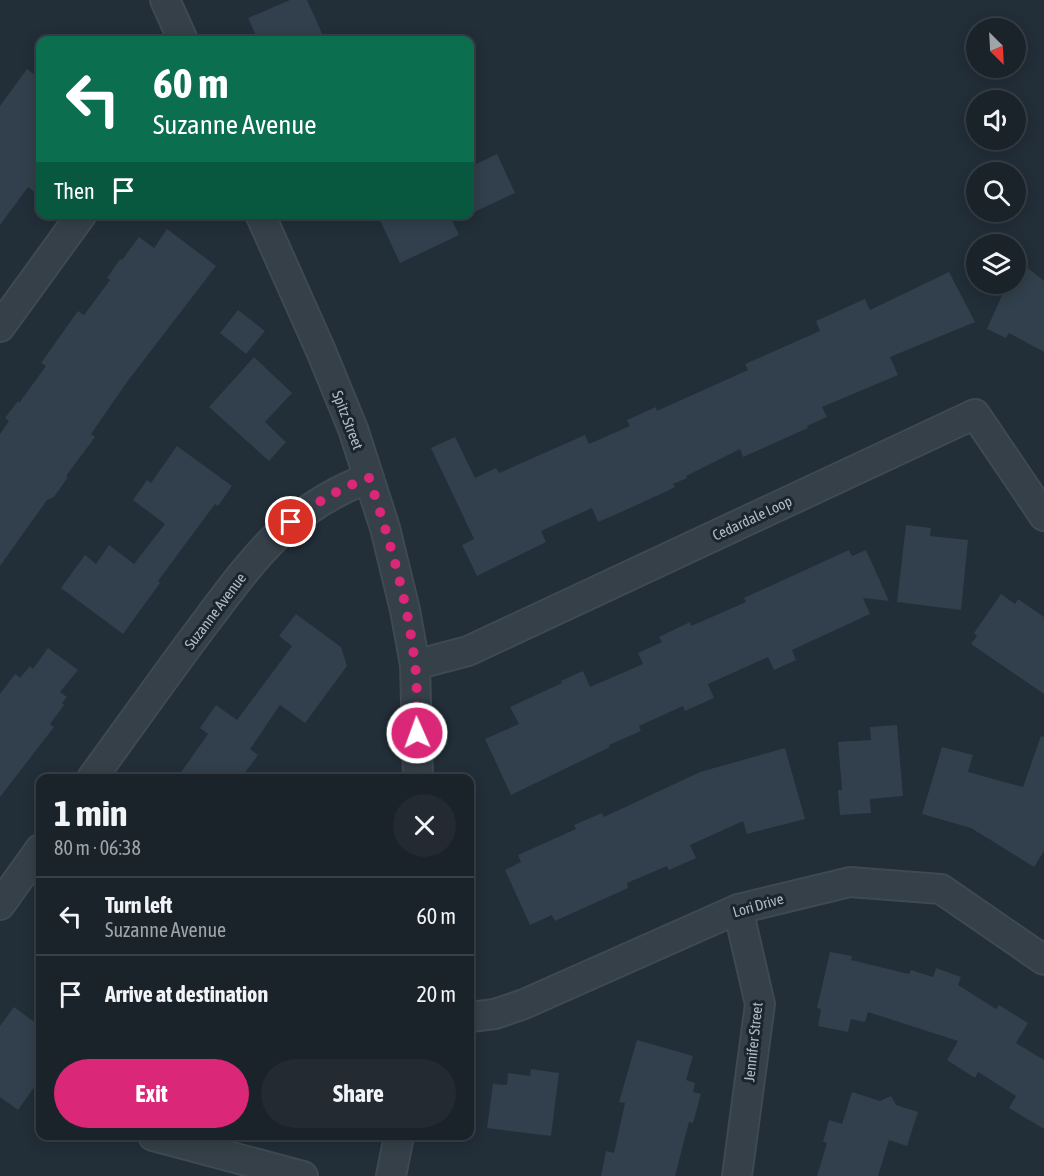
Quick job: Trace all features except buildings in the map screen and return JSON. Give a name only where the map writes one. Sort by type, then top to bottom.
[{"type":"street","points":[[165,0],[181,36]]},
{"type":"street","points":[[0,327],[78,219]]},
{"type":"street","name":"Spitz Street","points":[[262,219],[336,388],[369,478],[399,582],[415,666],[418,774]]},
{"type":"street","name":"Cedardale Loop","points":[[415,666],[468,651],[975,414],[1044,516]]},
{"type":"street","name":"Suzanne Avenue","points":[[95,774],[261,550],[274,536],[307,509],[346,486],[369,478]]},
{"type":"street","points":[[0,905],[36,855]]},
{"type":"street","name":"Lori Drive","points":[[474,1017],[495,1014],[524,1004],[738,909],[850,882],[941,889],[1044,960]]},
{"type":"street","name":"Jennifer Street","points":[[736,1176],[760,1005],[738,909]]},
{"type":"street","points":[[168,1140],[303,1176]]},
{"type":"street","points":[[391,1176],[398,1140]]},
{"type":"route","points":[[291,522],[324,498],[346,486],[369,478],[385,528],[411,639],[415,666],[417,733]]}]
